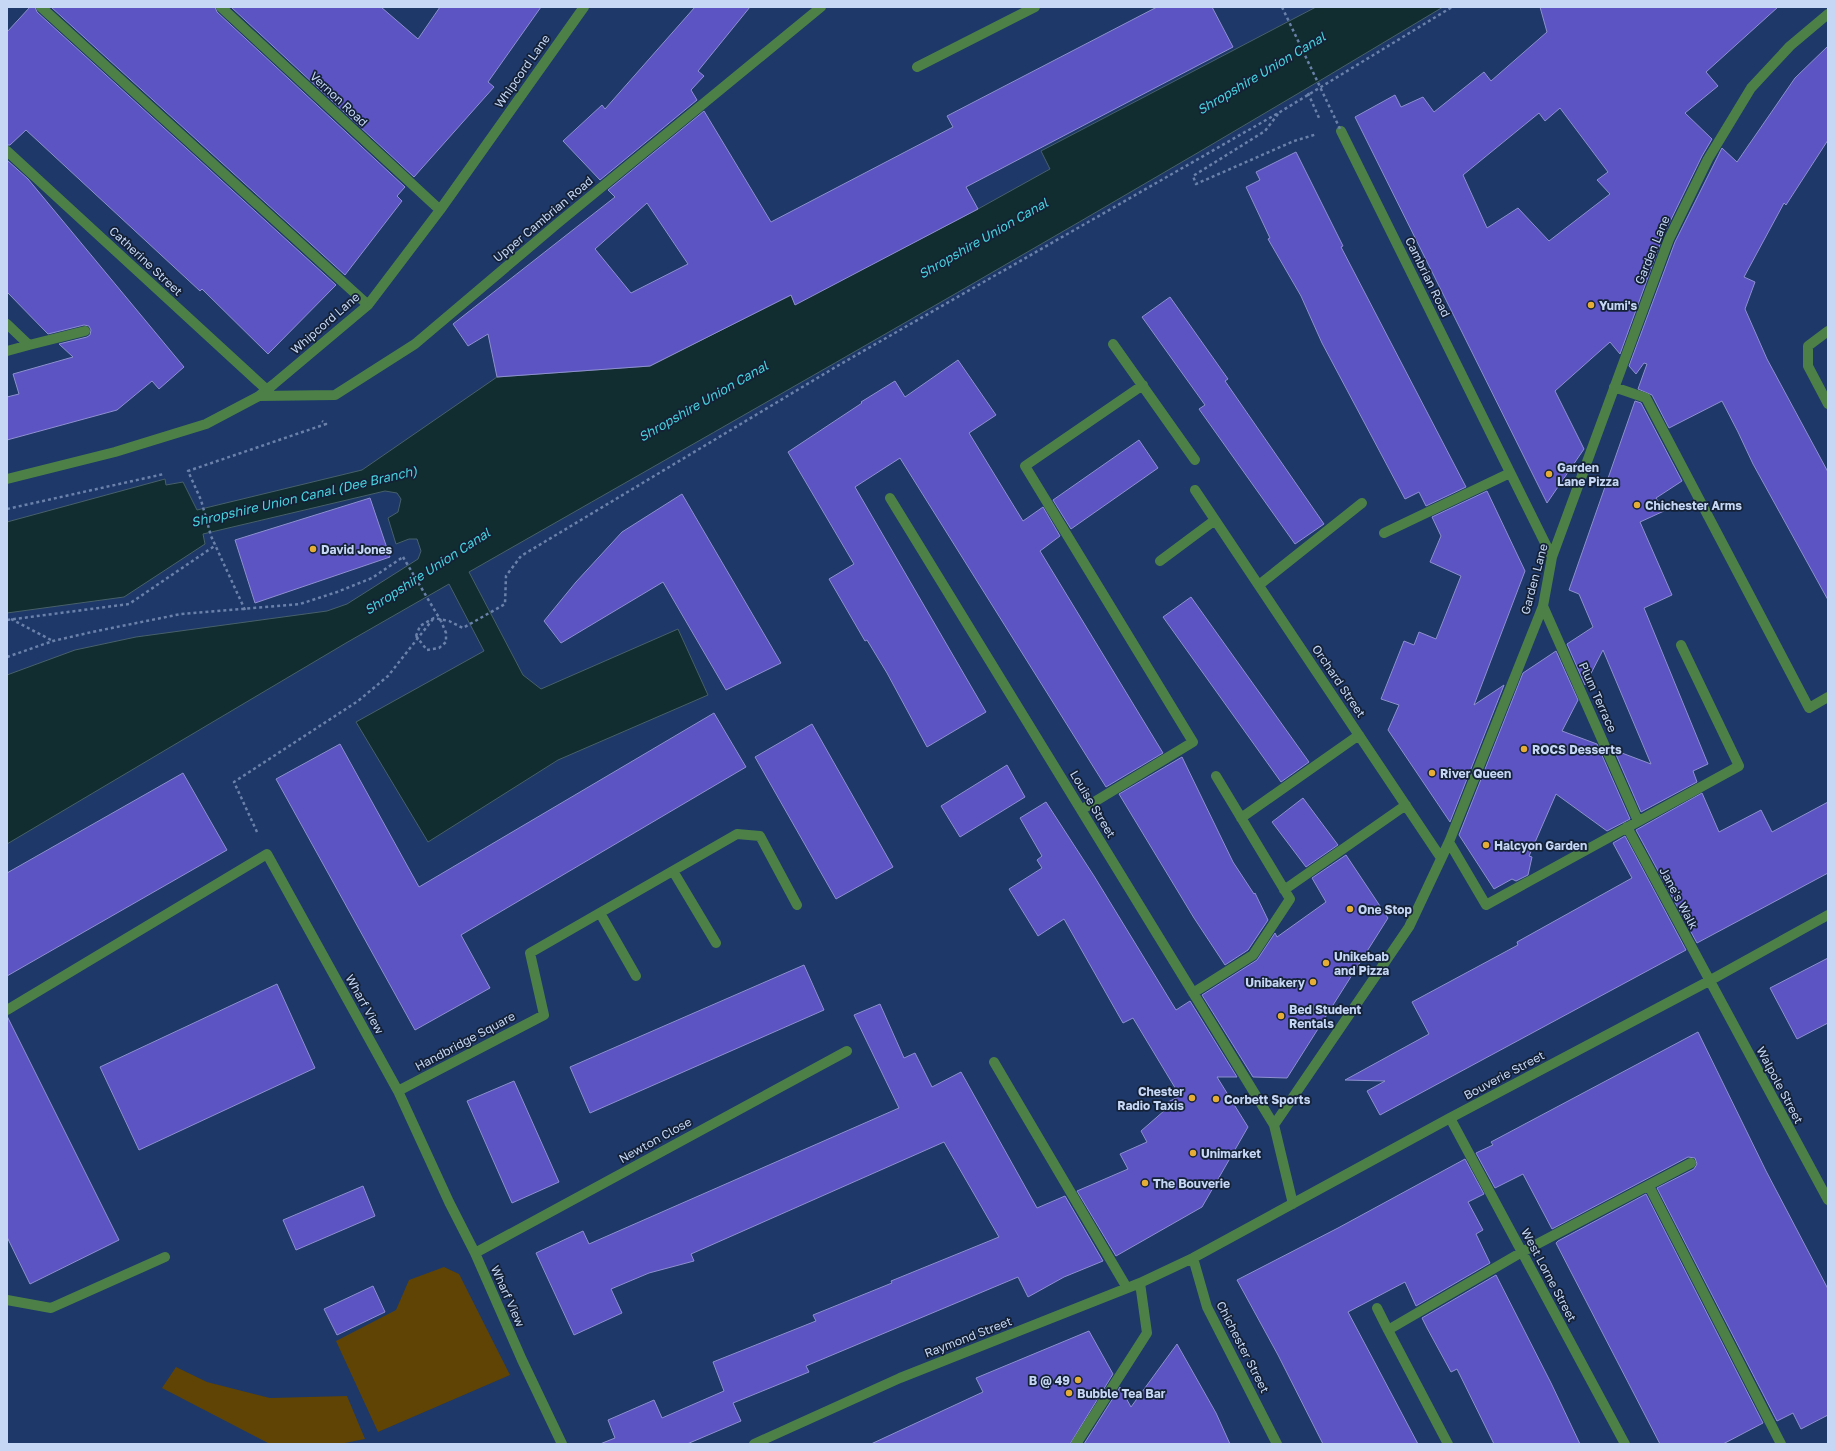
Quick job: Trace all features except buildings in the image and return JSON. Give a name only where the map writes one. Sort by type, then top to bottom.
[{"type":"street","points":[[40,7],[368,305]]},
{"type":"street","name":"Vernon Road","points":[[221,7],[440,210]]},
{"type":"street","name":"Whipcord Lane","points":[[7,479],[115,452],[206,424],[263,393],[368,305],[440,210],[584,7]]},
{"type":"street","name":"Upper Cambrian Road","points":[[263,393],[335,395],[415,344],[558,223],[821,7]]},
{"type":"street","points":[[917,67],[1035,7]]},
{"type":"street","name":"Garden Lane","points":[[1274,1125],[1409,926],[1449,842],[1543,606],[1552,557],[1669,239],[1708,160],[1751,88],[1790,46],[1828,14]]},
{"type":"street","name":"Cambrian Road","points":[[1340,131],[1552,557]]},
{"type":"street","name":"Catherine Street","points":[[7,151],[263,393]]},
{"type":"street","points":[[7,324],[29,345]]},
{"type":"street","points":[[7,351],[85,331]]},
{"type":"street","points":[[1828,331],[1808,346],[1808,366],[1828,404]]},
{"type":"street","points":[[1113,344],[1144,385],[1196,460]]},
{"type":"street","points":[[1081,810],[1193,742],[1025,466],[1144,385]]},
{"type":"street","points":[[1614,386],[1646,398],[1809,708],[1828,697]]},
{"type":"street","points":[[1384,533],[1510,473]]},
{"type":"street","name":"Orchard Street","points":[[1195,490],[1441,858]]},
{"type":"street","name":"Louise Street","points":[[890,498],[1274,1125]]},
{"type":"street","points":[[1259,585],[1362,504]]},
{"type":"street","points":[[1160,560],[1215,520]]},
{"type":"street","name":"Plum Terrace","points":[[1543,606],[1638,821]]},
{"type":"street","points":[[1449,842],[1486,905],[1739,766],[1681,645]]},
{"type":"street","points":[[1242,818],[1359,735]]},
{"type":"street","points":[[1193,993],[1253,956],[1290,899],[1216,776]]},
{"type":"street","points":[[1284,890],[1406,805]]},
{"type":"street","name":"Jane's Walk","points":[[1627,827],[1709,981]]},
{"type":"street","points":[[636,976],[600,913],[737,834],[760,836],[796,905]]},
{"type":"street","points":[[7,1010],[267,854]]},
{"type":"street","name":"Wharf View","points":[[267,854],[398,1091],[449,1202],[475,1253],[522,1360],[562,1444]]},
{"type":"street","points":[[673,871],[716,943]]},
{"type":"street","name":"Handbridge Square","points":[[398,1091],[544,1015],[530,953],[600,913]]},
{"type":"street","name":"Bouverie Street","points":[[1193,1258],[1450,1118],[1709,981],[1828,915]]},
{"type":"street","name":"Walpole Street","points":[[1709,981],[1828,1200]]},
{"type":"street","name":"Newton Close","points":[[475,1253],[847,1051]]},
{"type":"street","points":[[994,1062],[1127,1288]]},
{"type":"street","name":"West Lorne Street","points":[[1450,1118],[1625,1444]]},
{"type":"street","points":[[1274,1125],[1293,1204]]},
{"type":"street","points":[[1388,1330],[1522,1252],[1691,1163]]},
{"type":"street","points":[[1649,1186],[1781,1444]]},
{"type":"street","points":[[7,1300],[51,1308],[165,1257]]},
{"type":"street","name":"Raymond Street","points":[[754,1444],[900,1378],[1140,1283],[1193,1258]]},
{"type":"street","name":"Chichester Street","points":[[1193,1258],[1207,1307],[1277,1444]]},
{"type":"street","points":[[1076,1444],[1147,1333],[1140,1283]]},
{"type":"street","points":[[1377,1308],[1448,1444]]},
{"type":"path","points":[[1282,7],[1340,131]]},
{"type":"path","points":[[7,657],[53,641],[182,614],[245,610],[300,604],[337,592],[372,578],[403,557],[441,621],[446,633],[446,642],[439,648],[427,650],[416,636],[420,626],[434,618],[449,621],[463,628],[504,604],[506,576],[521,556],[534,547],[839,365],[1280,112],[1308,93],[1452,7]]},
{"type":"path","points":[[1308,93],[1322,126]]},
{"type":"path","points":[[1280,112],[1265,131],[1193,176],[1196,184],[1294,142],[1318,134]]},
{"type":"path","points":[[245,610],[211,536],[201,500],[188,471],[326,424]]},
{"type":"path","points":[[7,509],[164,474]]},
{"type":"path","points":[[9,619],[129,604],[216,545]]},
{"type":"path","points":[[267,854],[234,782],[358,701],[388,676],[434,618]]},
{"type":"path","points":[[9,619],[53,641]]},
{"type":"shaded area","points":[[444,1267],[459,1274],[510,1375],[378,1432],[336,1341],[396,1310],[409,1280]]},
{"type":"shaded area","points":[[176,1367],[207,1382],[270,1398],[347,1396],[365,1439],[340,1444],[270,1444],[162,1388]]},
{"type":"water","points":[[1316,7],[1443,7],[1201,151],[836,363],[469,572],[523,675],[541,689],[678,629],[708,695],[558,760],[428,842],[356,722],[484,651],[449,584],[346,643],[7,844],[7,675],[75,650],[136,637],[327,611],[347,604],[418,559],[421,551],[417,539],[409,539],[396,544],[388,518],[398,512],[401,499],[397,493],[385,491],[203,534],[205,544],[124,597],[7,613],[7,522],[165,479],[166,485],[183,482],[197,510],[362,470],[497,377],[650,366],[791,295],[795,304],[978,209],[1050,169],[1041,151]]},
{"type":"place","name":"Yumi's","points":[[1591,305]]},
{"type":"place","name":"Garden Lane Pizza","points":[[1549,474]]},
{"type":"place","name":"Chichester Arms","points":[[1637,505]]},
{"type":"place","name":"David Jones","points":[[313,549]]},
{"type":"place","name":"ROCS Desserts","points":[[1524,749]]},
{"type":"place","name":"River Queen","points":[[1432,773]]},
{"type":"place","name":"Halcyon Garden","points":[[1486,845]]},
{"type":"place","name":"One Stop","points":[[1350,909]]},
{"type":"place","name":"Unikebab and Pizza","points":[[1326,963]]},
{"type":"place","name":"Unibakery","points":[[1313,982]]},
{"type":"place","name":"Bed Student Rentals","points":[[1281,1016]]},
{"type":"place","name":"Chester Radio Taxis","points":[[1192,1098]]},
{"type":"place","name":"Corbett Sports","points":[[1216,1099]]},
{"type":"place","name":"Unimarket","points":[[1193,1153]]},
{"type":"place","name":"The Bouverie","points":[[1145,1183]]},
{"type":"place","name":"B @ 49","points":[[1078,1380]]},
{"type":"place","name":"Bubble Tea Bar","points":[[1069,1393]]},
{"type":"water label","name":"Shropshire Union Canal","points":[[1261,73]]},
{"type":"water label","name":"Shropshire Union Canal","points":[[983,238]]},
{"type":"water label","name":"Shropshire Union Canal","points":[[703,401]]},
{"type":"water label","name":"Shropshire Union Canal (Dee Branch)","points":[[304,496]]},
{"type":"water label","name":"Shropshire Union Canal","points":[[427,571]]}]
